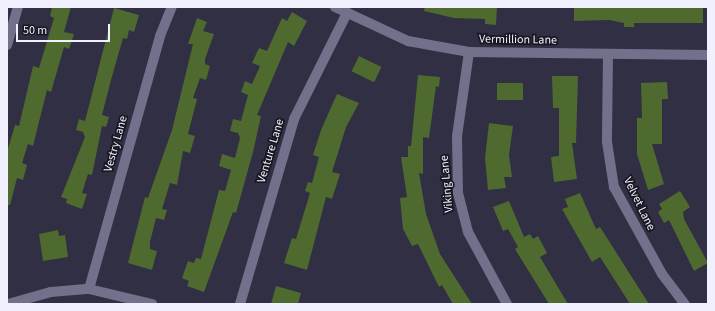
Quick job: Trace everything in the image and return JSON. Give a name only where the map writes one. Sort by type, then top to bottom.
[{"type":"street","points":[[7,46],[18,7]]},
{"type":"street","name":"Vestry Lane","points":[[88,289],[160,36],[172,7]]},
{"type":"street","name":"Vermillion Lane","points":[[335,7],[408,41],[469,52],[708,55]]},
{"type":"street","name":"Venture Lane","points":[[240,304],[294,119],[347,13]]},
{"type":"street","name":"Viking Lane","points":[[469,52],[457,136],[458,193],[468,232],[507,304]]},
{"type":"street","name":"Velvet Lane","points":[[608,54],[607,142],[614,186],[662,274],[685,304]]},
{"type":"street","points":[[8,304],[51,292],[88,289],[152,304]]},
{"type":"building","points":[[52,7],[71,7],[64,32],[74,34],[69,49],[64,47],[51,92],[47,90],[33,146],[28,144],[22,163],[27,165],[23,180],[17,178],[10,205],[7,205],[7,152],[15,125],[19,126],[33,66],[39,68],[54,18],[50,16]]},
{"type":"building","points":[[425,7],[497,7],[496,25],[485,24],[485,19],[454,18],[424,11]]},
{"type":"building","points":[[574,7],[703,7],[703,23],[634,23],[634,27],[624,27],[624,23],[609,20],[574,21]]},
{"type":"building","points":[[114,8],[139,15],[134,32],[129,30],[127,39],[123,38],[102,115],[109,117],[106,127],[102,126],[92,175],[88,174],[82,193],[87,194],[82,209],[66,203],[67,199],[61,197],[85,137],[83,132],[76,130],[79,119],[85,121]]},
{"type":"building","points":[[292,12],[307,21],[294,46],[288,42],[257,115],[261,116],[253,152],[236,213],[233,212],[204,292],[187,286],[189,281],[182,278],[188,261],[194,263],[196,258],[201,259],[219,190],[225,191],[231,170],[219,166],[222,154],[235,158],[240,138],[238,133],[230,131],[233,119],[241,121],[248,95],[241,92],[245,81],[252,84],[260,66],[252,63],[259,48],[267,51],[282,18],[287,21]]},
{"type":"building","points":[[197,18],[207,22],[203,31],[214,34],[205,59],[205,64],[210,66],[206,80],[200,78],[193,98],[197,99],[188,134],[195,136],[190,153],[183,151],[177,185],[170,183],[162,209],[167,210],[164,220],[156,218],[150,242],[150,249],[157,251],[152,270],[128,263],[145,197],[148,198],[172,130],[193,44],[188,44]]},
{"type":"building","points":[[359,56],[381,67],[374,82],[352,71]]},
{"type":"building","points":[[418,75],[440,77],[439,87],[436,86],[429,138],[423,137],[423,174],[419,173],[426,214],[440,254],[472,304],[453,304],[442,285],[439,287],[418,244],[412,246],[403,229],[400,198],[407,197],[401,157],[408,157],[408,146],[411,146]]},
{"type":"building","points":[[552,76],[578,76],[576,143],[572,143],[577,179],[554,182],[551,157],[559,156],[559,108],[553,108]]},
{"type":"building","points":[[667,82],[668,99],[662,99],[662,144],[652,144],[664,184],[648,190],[637,154],[637,118],[642,118],[641,83]]},
{"type":"building","points":[[497,83],[523,83],[523,100],[497,100]]},
{"type":"building","points":[[337,94],[359,103],[346,127],[332,172],[340,174],[332,199],[326,197],[307,270],[284,263],[292,238],[296,239],[310,193],[305,191],[308,182],[312,183],[319,157],[313,155],[321,130]]},
{"type":"building","points":[[489,123],[513,126],[509,155],[512,177],[504,177],[506,188],[488,190],[485,158]]},
{"type":"building","points":[[680,191],[690,207],[683,212],[684,219],[708,263],[694,271],[669,220],[664,223],[658,212],[662,209],[659,204]]},
{"type":"building","points":[[580,193],[596,229],[600,227],[649,304],[630,304],[600,257],[592,262],[562,209],[568,207],[565,199]]},
{"type":"building","points":[[509,201],[524,237],[530,234],[533,239],[538,236],[547,253],[540,257],[568,304],[549,304],[515,249],[518,247],[508,229],[503,231],[493,207]]},
{"type":"building","points":[[58,230],[59,236],[65,235],[68,257],[43,261],[39,234]]},
{"type":"building","points":[[276,286],[301,293],[298,304],[271,304]]}]
